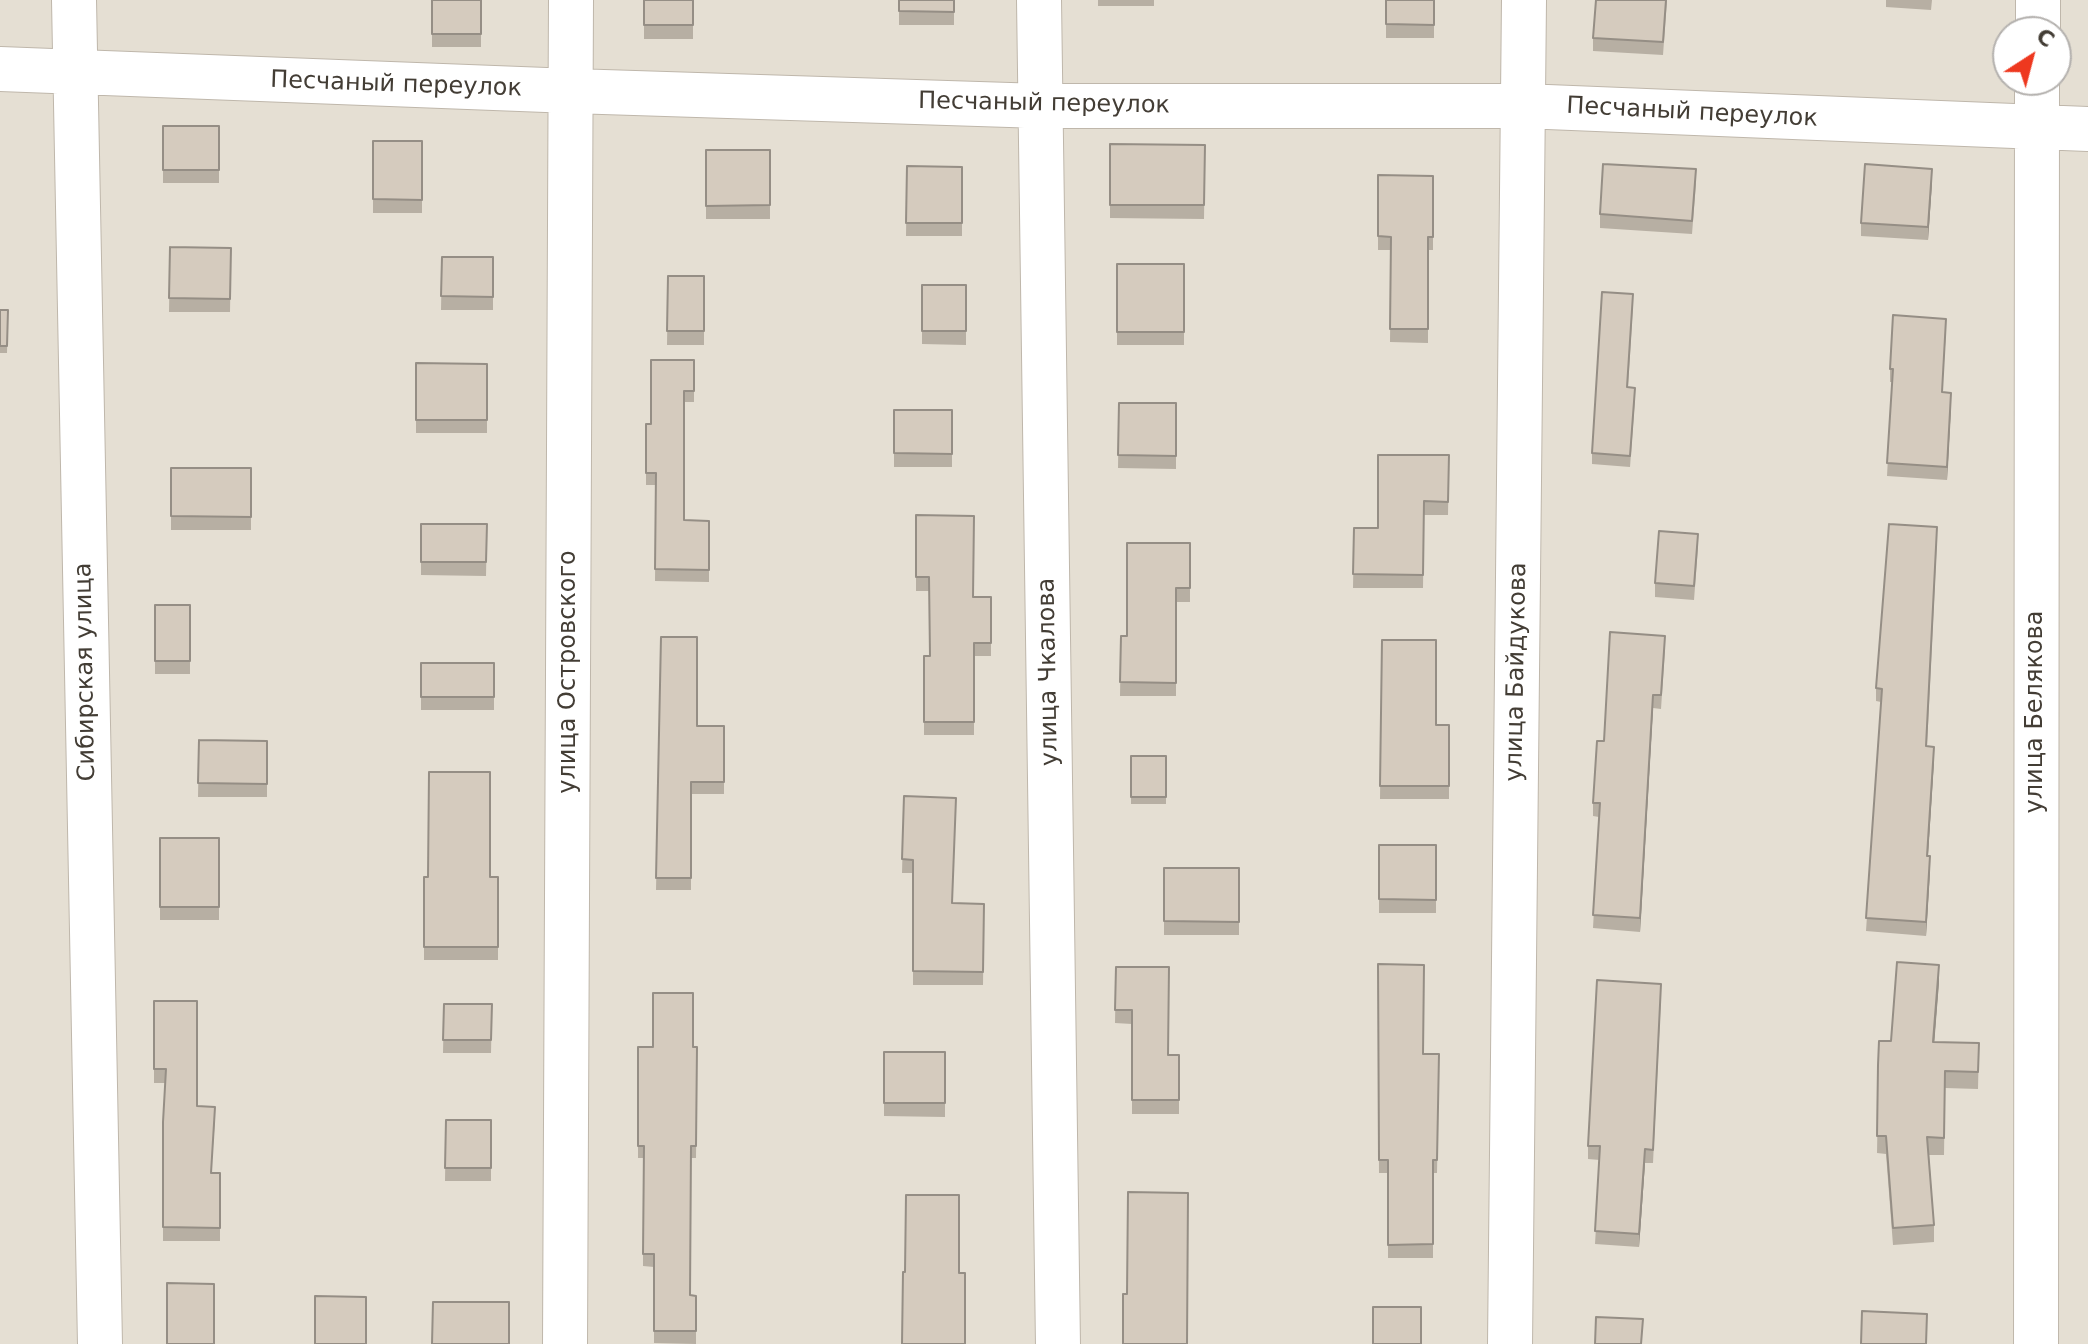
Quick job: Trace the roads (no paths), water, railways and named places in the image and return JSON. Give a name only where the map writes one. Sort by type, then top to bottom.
[{"type":"street","name":"Сибирская улица","points":[[74,0],[100,1344]]},
{"type":"street","name":"улица Островского","points":[[565,1344],[571,0]]},
{"type":"street","name":"улица Чкалова","points":[[1039,0],[1058,1344]]},
{"type":"street","name":"улица Байдукова","points":[[1510,1344],[1524,0]]},
{"type":"street","name":"Песчаный переулок","points":[[0,69],[1041,106],[1523,106],[2088,129]]},
{"type":"street","name":"улица Белякова","points":[[2036,1344],[2037,96]]}]
